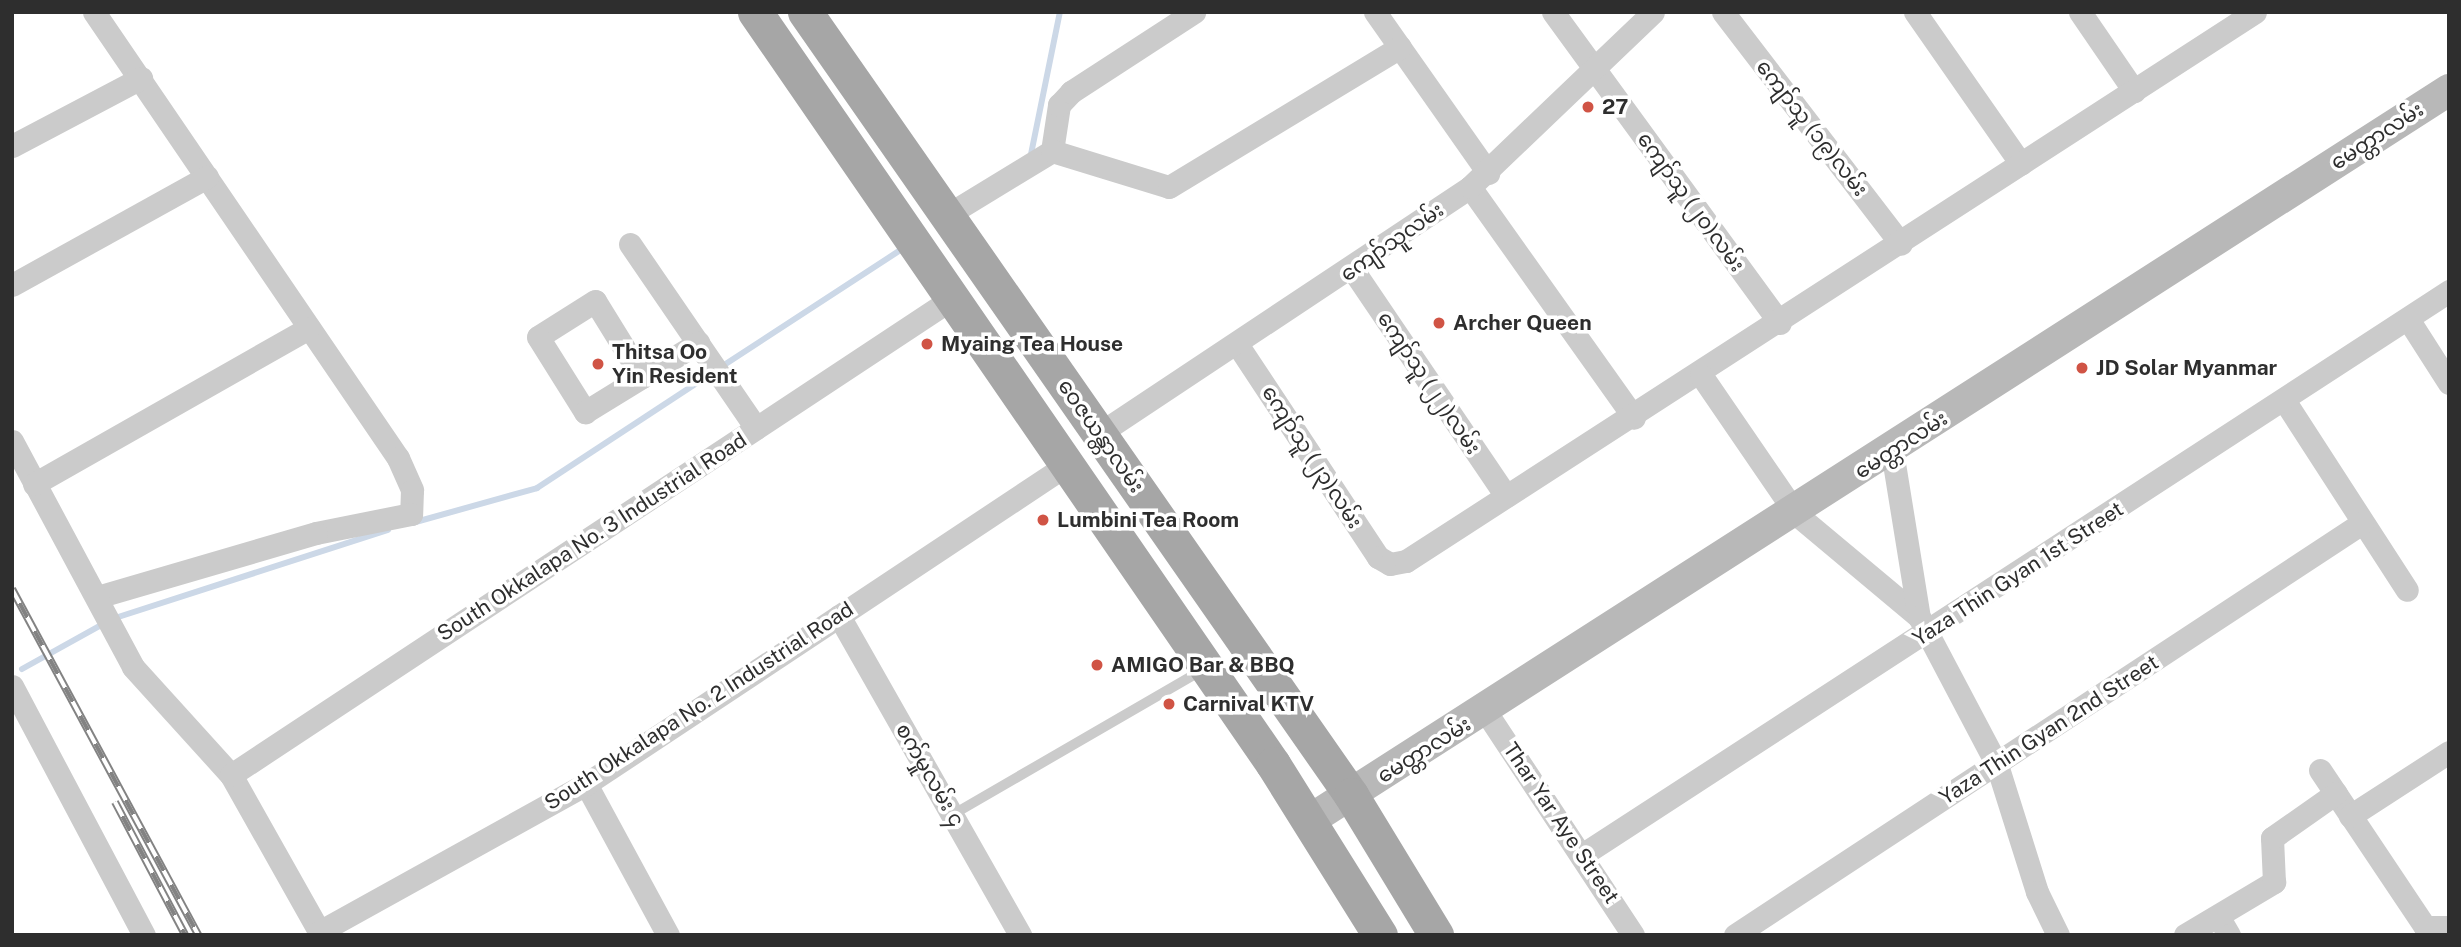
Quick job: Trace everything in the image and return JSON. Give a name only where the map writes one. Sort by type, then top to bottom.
[{"type":"main road","name":"ဝေဇယန္တာလမ်း","points":[[755,12],[1310,820],[1380,935]]},
{"type":"main road","name":"ဝေဇယန္တာလမ်း","points":[[813,16],[856,86],[944,217],[1100,433],[1351,795],[1436,935]]},
{"type":"main road","points":[[821,108],[856,86]]},
{"type":"main road","name":"မေတ္တာလမ်း","points":[[1310,820],[1486,712],[1796,514],[2449,90]]},
{"type":"street","points":[[93,12],[141,78],[398,458],[412,490],[411,514],[316,533],[97,597]]},
{"type":"street","points":[[944,217],[1052,150],[1059,105],[1072,92],[1194,12]]},
{"type":"street","points":[[1375,12],[1400,47],[1479,180],[1634,418]]},
{"type":"street","name":"ကျော်သူ (၂၀)လမ်း","points":[[1553,12],[1780,323]]},
{"type":"street","name":"ကျော်သူလမ်း","points":[[1100,433],[1239,346],[1353,270],[1479,180],[1596,72],[1653,12]]},
{"type":"street","name":"ကျော်သူ (၁၉)လမ်း","points":[[1723,12],[1901,244]]},
{"type":"street","points":[[1915,12],[2021,164]]},
{"type":"street","points":[[2080,12],[2134,92]]},
{"type":"street","points":[[1506,496],[1701,375],[2255,12]]},
{"type":"street","points":[[1052,150],[1169,187],[1400,47]]},
{"type":"street","points":[[12,146],[141,78]]},
{"type":"street","points":[[12,285],[207,177]]},
{"type":"street","points":[[630,244],[756,428]]},
{"type":"street","name":"ကျော်သူ (၂၂)လမ်း","points":[[1353,270],[1506,496]]},
{"type":"street","name":"Yaza Thin Gyan 1st Street","points":[[1585,853],[1923,626],[2284,400],[2449,292]]},
{"type":"street","name":"South Okkalapa No. 3 Industrial Road","points":[[231,775],[953,298]]},
{"type":"street","points":[[642,377],[595,301],[538,337],[585,412],[698,343]]},
{"type":"street","points":[[2407,319],[2449,383]]},
{"type":"street","points":[[34,484],[309,328]]},
{"type":"street","name":"ကျော်သူ (၂၃)လမ်း","points":[[1239,346],[1378,557],[1390,564],[1406,561],[1506,496]]},
{"type":"street","points":[[1701,375],[1796,514],[1923,626]]},
{"type":"street","points":[[2284,400],[2407,590]]},
{"type":"street","points":[[12,441],[133,667],[231,775],[320,933]]},
{"type":"street","points":[[1892,451],[1923,626],[1997,765],[2036,892],[2058,935]]},
{"type":"street","name":"South Okkalapa No. 2 Industrial Road","points":[[320,933],[586,784],[1068,464]]},
{"type":"street","name":"Yaza Thin Gyan 2nd Street","points":[[1735,935],[2362,523]]},
{"type":"street","name":"စက်မှုလမ်း ၄","points":[[839,616],[1020,935]]},
{"type":"street","points":[[12,686],[144,935]]},
{"type":"street","name":"Thar Yar Aye Street","points":[[1486,712],[1585,853],[1633,935]]},
{"type":"street","points":[[2350,816],[2449,752]]},
{"type":"street","points":[[2320,770],[2425,927],[2449,927]]},
{"type":"street","points":[[586,784],[668,935]]},
{"type":"street","points":[[2185,935],[2223,925],[2274,882],[2273,838],[2336,793]]},
{"type":"lane","points":[[952,815],[1207,668]]},
{"type":"waterway","points":[[1030,159],[1060,12]]},
{"type":"waterway","points":[[721,367],[905,247]]},
{"type":"waterway","points":[[412,523],[537,488],[712,373]]},
{"type":"waterway","points":[[112,619],[388,530]]},
{"type":"waterway","points":[[22,669],[103,624]]},
{"type":"railway","points":[[12,589],[198,935]]},
{"type":"railway","points":[[115,802],[185,935]]},
{"type":"place","name":"27","points":[[1588,107]]},
{"type":"place","name":"Archer Queen","points":[[1439,323]]},
{"type":"place","name":"Myaing Tea House","points":[[927,344]]},
{"type":"place","name":"Thitsa Oo Yin Resident","points":[[598,364]]},
{"type":"place","name":"JD Solar Myanmar","points":[[2082,368]]},
{"type":"place","name":"Lumbini Tea Room","points":[[1043,520]]},
{"type":"place","name":"AMIGO Bar & BBQ","points":[[1097,665]]},
{"type":"place","name":"Carnival KTV","points":[[1169,704]]}]
